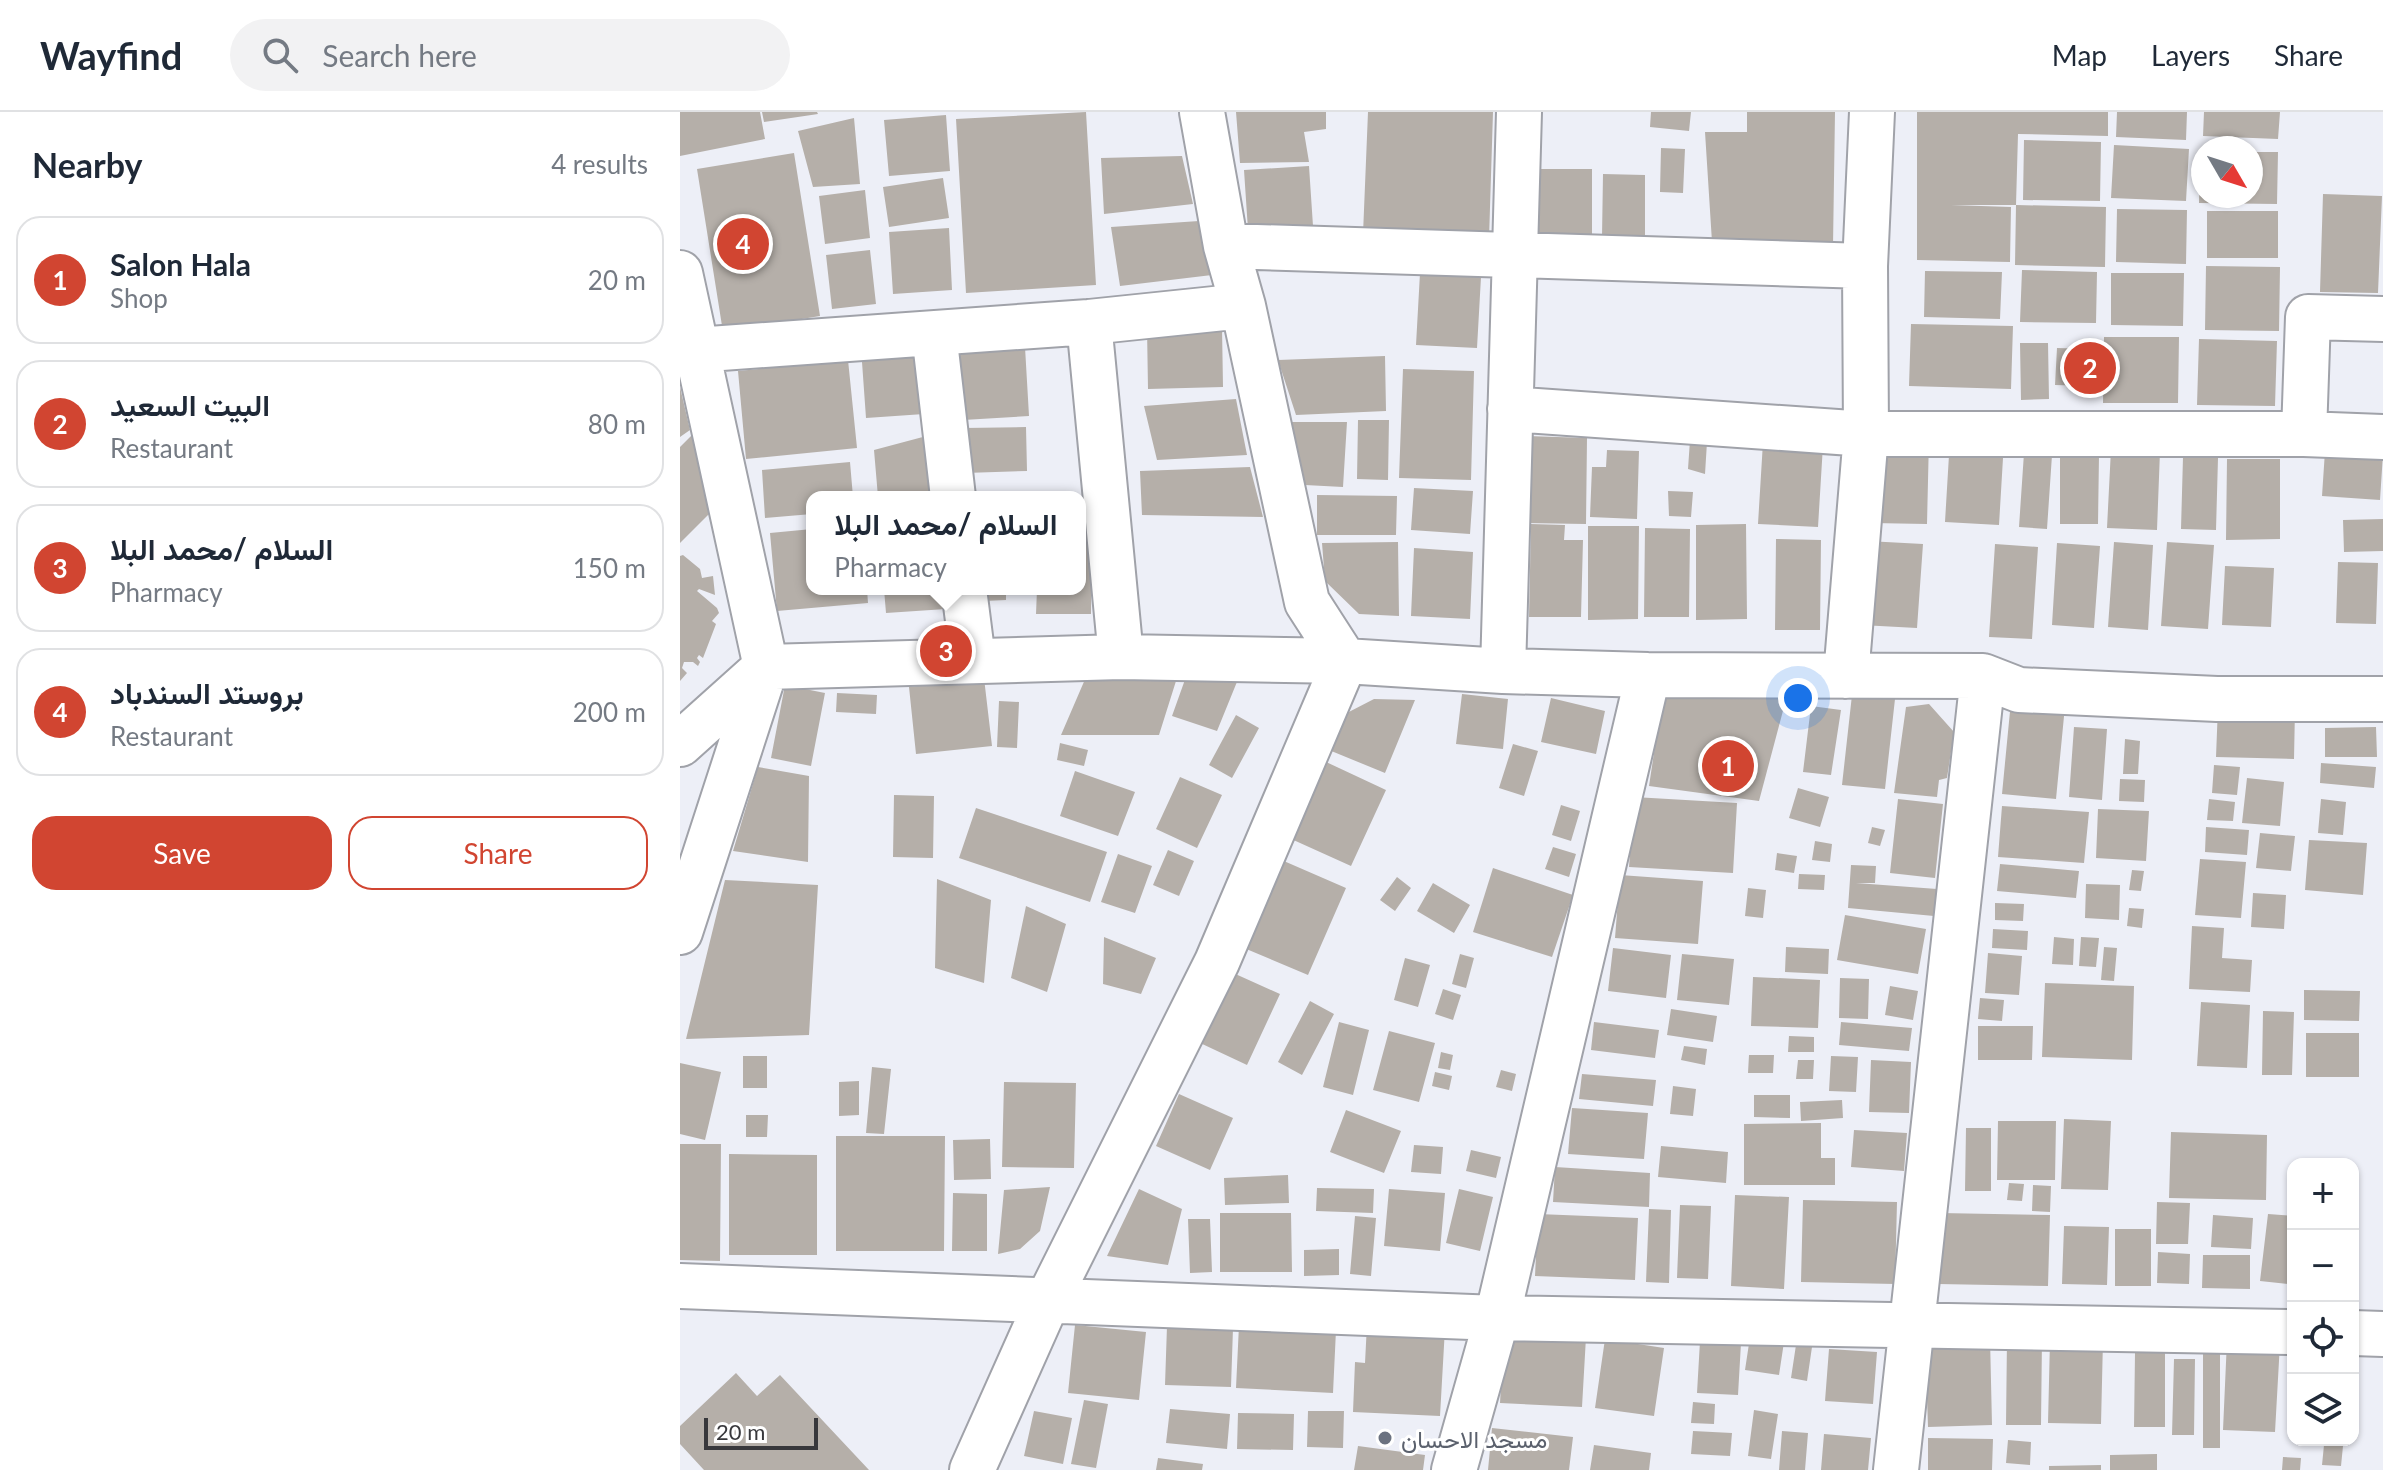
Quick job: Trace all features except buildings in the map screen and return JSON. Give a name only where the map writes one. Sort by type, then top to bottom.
[{"type":"street","points":[[1202,112],[1226,246],[1243,306],[1307,602],[1345,661]]},
{"type":"street","points":[[1503,671],[1519,112]]},
{"type":"street","points":[[1846,676],[1866,434],[1865,266],[1872,112]]},
{"type":"street","points":[[1226,246],[1865,266]]},
{"type":"street","points":[[680,273],[688,350],[766,667],[680,932]]},
{"type":"street","points":[[688,350],[1089,322],[1243,306]]},
{"type":"street","points":[[2304,434],[2308,317],[2383,319]]},
{"type":"street","points":[[1089,322],[1121,657]]},
{"type":"street","points":[[934,333],[952,491]]},
{"type":"street","points":[[1510,409],[1866,434],[2304,434],[2383,437]]},
{"type":"street","points":[[965,595],[973,660]]},
{"type":"street","points":[[680,744],[766,667],[973,660],[1121,657],[1345,661],[1503,671],[1648,675],[1983,676],[2019,690],[2217,699],[2383,699]]},
{"type":"street","points":[[972,1470],[1048,1300],[1217,962],[1345,661]]},
{"type":"street","points":[[1454,1470],[1497,1318],[1648,675]]},
{"type":"street","points":[[1896,1470],[1983,676]]},
{"type":"street","points":[[680,1286],[1497,1318],[2287,1332]]},
{"type":"street","points":[[2359,1333],[2383,1334]]},
{"type":"place","name":"بروستد السندباد","points":[[743,244]]},
{"type":"place","name":"البيت السعيد","points":[[2090,368]]},
{"type":"place","name":"السلام /محمد البلا","points":[[946,651]]},
{"type":"place","name":"Salon Hala","points":[[1728,766]]},
{"type":"place","name":"مسجد الاحسان","points":[[1385,1438]]}]
